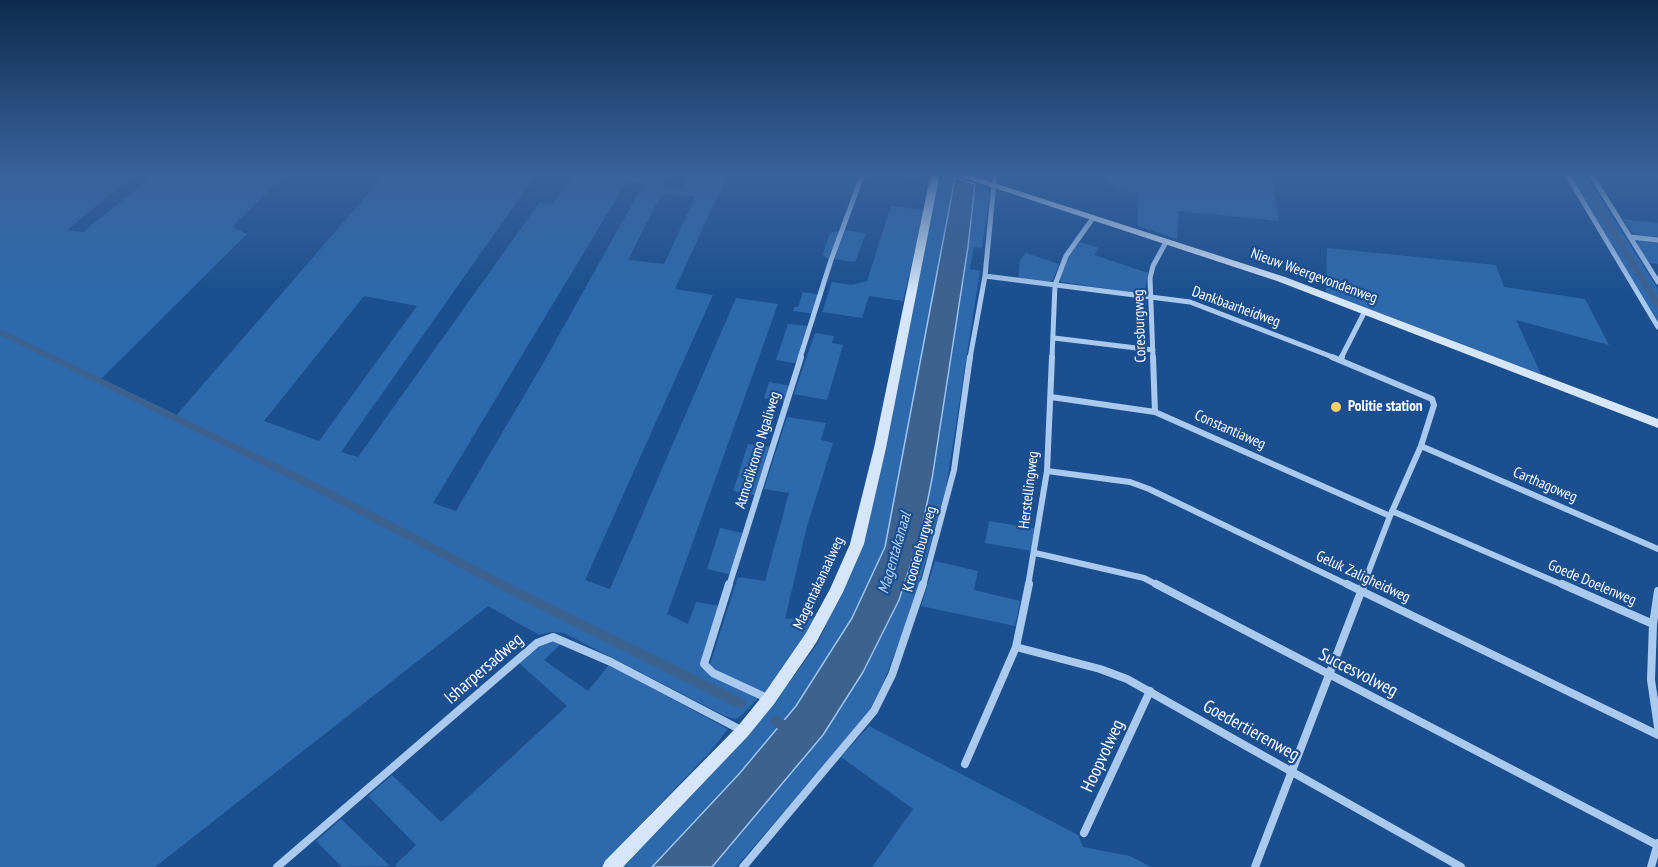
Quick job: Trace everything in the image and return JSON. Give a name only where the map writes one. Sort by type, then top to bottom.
[{"type":"street","name":"Atmodikromo Ngaliweg","points":[[770,699],[713,673],[704,664],[831,260],[848,213]]},
{"type":"street","name":"Magentakanaalweg","points":[[611,867],[743,731],[770,699],[812,638],[836,592],[857,544],[880,448],[928,213]]},
{"type":"street","name":"Kroonenburgweg","points":[[743,867],[865,723],[883,695],[892,675],[919,600],[946,507],[954,470],[967,374],[985,276],[991,213]]},
{"type":"street","name":"Nieuw Weergevondenweg","points":[[1079,213],[1264,273],[1658,424]]},
{"type":"street","points":[[1590,213],[1658,327]]},
{"type":"street","points":[[1615,213],[1658,282]]},
{"type":"street","name":"Herstellingweg","points":[[965,764],[1016,647],[1035,553],[1047,471],[1055,285],[1066,256],[1093,218]]},
{"type":"street","points":[[1630,237],[1658,240]]},
{"type":"street","name":"Coresburgweg","points":[[1155,412],[1150,278],[1153,266],[1166,242]]},
{"type":"street","name":"Dankbaarheidweg","points":[[985,276],[1199,304],[1432,399],[1434,405],[1421,446]]},
{"type":"street","points":[[1340,360],[1365,311]]},
{"type":"street","points":[[1053,338],[1153,350]]},
{"type":"street","name":"Constantiaweg","points":[[1051,397],[1155,412],[1519,567]]},
{"type":"street","points":[[1256,867],[1391,514],[1421,446]]},
{"type":"street","name":"Carthagoweg","points":[[1421,446],[1658,549]]},
{"type":"street","name":"Geluk Zaligheidweg","points":[[1047,471],[1138,484],[1658,735]]},
{"type":"street","name":"Succesvolweg","points":[[1035,553],[1144,578],[1658,844]]},
{"type":"street","name":"Goede Doelenweg","points":[[1519,567],[1653,624]]},
{"type":"street","points":[[1658,591],[1653,624],[1651,680],[1658,727]]},
{"type":"street","name":"Isharpersadweg","points":[[277,867],[537,643],[553,637],[611,662],[743,731]]},
{"type":"street","name":"Goedertierenweg","points":[[1016,647],[1100,669],[1150,691],[1292,771],[1445,863],[1461,867]]},
{"type":"street","name":"Hoopvolweg","points":[[1084,833],[1150,691]]},
{"type":"street","points":[[1652,867],[1658,844]]},
{"type":"shaded area","points":[[0,213],[87,213],[67,230],[83,232],[106,213],[246,213],[232,227],[247,234],[99,381],[174,418],[351,213],[509,213],[341,452],[358,457],[532,213],[607,213],[433,503],[456,511],[541,367],[627,213],[652,213],[628,260],[664,264],[687,213],[710,213],[675,289],[713,295],[585,580],[610,589],[736,298],[778,304],[667,614],[688,624],[696,602],[722,606],[703,665],[711,676],[758,698],[735,719],[725,716],[564,633],[551,632],[539,635],[488,606],[155,867],[0,867]],"holes":[[[364,296],[417,306],[319,441],[264,421]]]},
{"type":"shaded area","points":[[889,213],[923,213],[903,301],[869,296],[862,318],[822,312],[832,282],[851,285],[867,281]]},
{"type":"shaded area","points":[[932,213],[948,213],[885,547],[852,618],[796,706],[739,774],[652,867],[620,867],[775,702],[818,643],[866,537]]},
{"type":"shaded area","points":[[972,213],[987,213],[982,248],[974,247],[970,269],[980,271],[946,488],[913,606],[882,686],[867,715],[736,867],[712,867],[823,735],[863,672],[899,600],[921,533],[932,479]]},
{"type":"shaded area","points":[[1138,213],[1179,213],[1177,239],[1138,226]]},
{"type":"shaded area","points":[[1204,213],[1278,213],[1279,221]]},
{"type":"shaded area","points":[[1593,213],[1610,213],[1658,289],[1658,322]]},
{"type":"shaded area","points":[[1623,219],[1658,223],[1658,237],[1634,235]]},
{"type":"shaded area","points":[[844,230],[866,233],[855,262],[826,258],[823,254],[830,233]]},
{"type":"shaded area","points":[[1638,240],[1658,241],[1658,264],[1649,263],[1638,245]]},
{"type":"shaded area","points":[[1080,242],[1099,248],[1094,255],[1148,273],[1145,290],[1136,293],[1062,282],[1060,280],[1067,259]]},
{"type":"shaded area","points":[[1327,248],[1496,265],[1504,287],[1585,299],[1609,345],[1516,320],[1541,374],[1326,294]]},
{"type":"shaded area","points":[[1026,253],[1059,264],[1053,280],[1047,282],[1018,279],[1020,260]]},
{"type":"shaded area","points":[[803,292],[823,295],[816,314],[793,311],[794,307],[798,307]]},
{"type":"shaded area","points":[[788,324],[812,326],[799,364],[776,360]]},
{"type":"shaded area","points":[[815,333],[834,336],[832,343],[843,345],[827,400],[794,394]]},
{"type":"shaded area","points":[[769,382],[791,386],[786,402],[764,398]]},
{"type":"shaded area","points":[[787,417],[826,423],[821,440],[833,443],[807,526],[785,619],[816,617],[799,647],[768,691],[763,693],[714,669],[710,664],[738,577],[765,581],[789,493],[764,489]]},
{"type":"shaded area","points":[[748,444],[772,447],[758,496],[733,491]]},
{"type":"shaded area","points":[[989,521],[1037,529],[1032,551],[985,543]]},
{"type":"shaded area","points":[[720,528],[746,534],[732,575],[707,569]]},
{"type":"shaded area","points":[[935,561],[978,571],[974,590],[1020,601],[1015,626],[921,606]]},
{"type":"shaded area","points":[[553,641],[561,644],[544,660],[588,691],[609,665],[728,729],[710,752],[600,867],[397,867],[395,865],[416,845],[368,796],[392,775],[441,822],[567,706],[519,663],[544,643]]},
{"type":"shaded area","points":[[869,726],[1078,835],[1083,847],[1130,856],[1151,867],[872,867],[913,809],[841,757]]},
{"type":"shaded area","points":[[341,819],[390,866],[342,867],[316,841]]},
{"type":"water","name":"Magentakanaal","points":[[948,213],[972,213],[932,479],[921,533],[899,600],[863,672],[823,735],[712,867],[652,867],[739,774],[796,706],[852,618],[885,547]]},
{"type":"waterway","points":[[1602,213],[1658,305]]},
{"type":"waterway","points":[[0,332],[326,492],[510,589],[740,703]]},
{"type":"waterway","points":[[776,721],[792,731]]},
{"type":"place","name":"Politie station","points":[[1336,407]]}]
